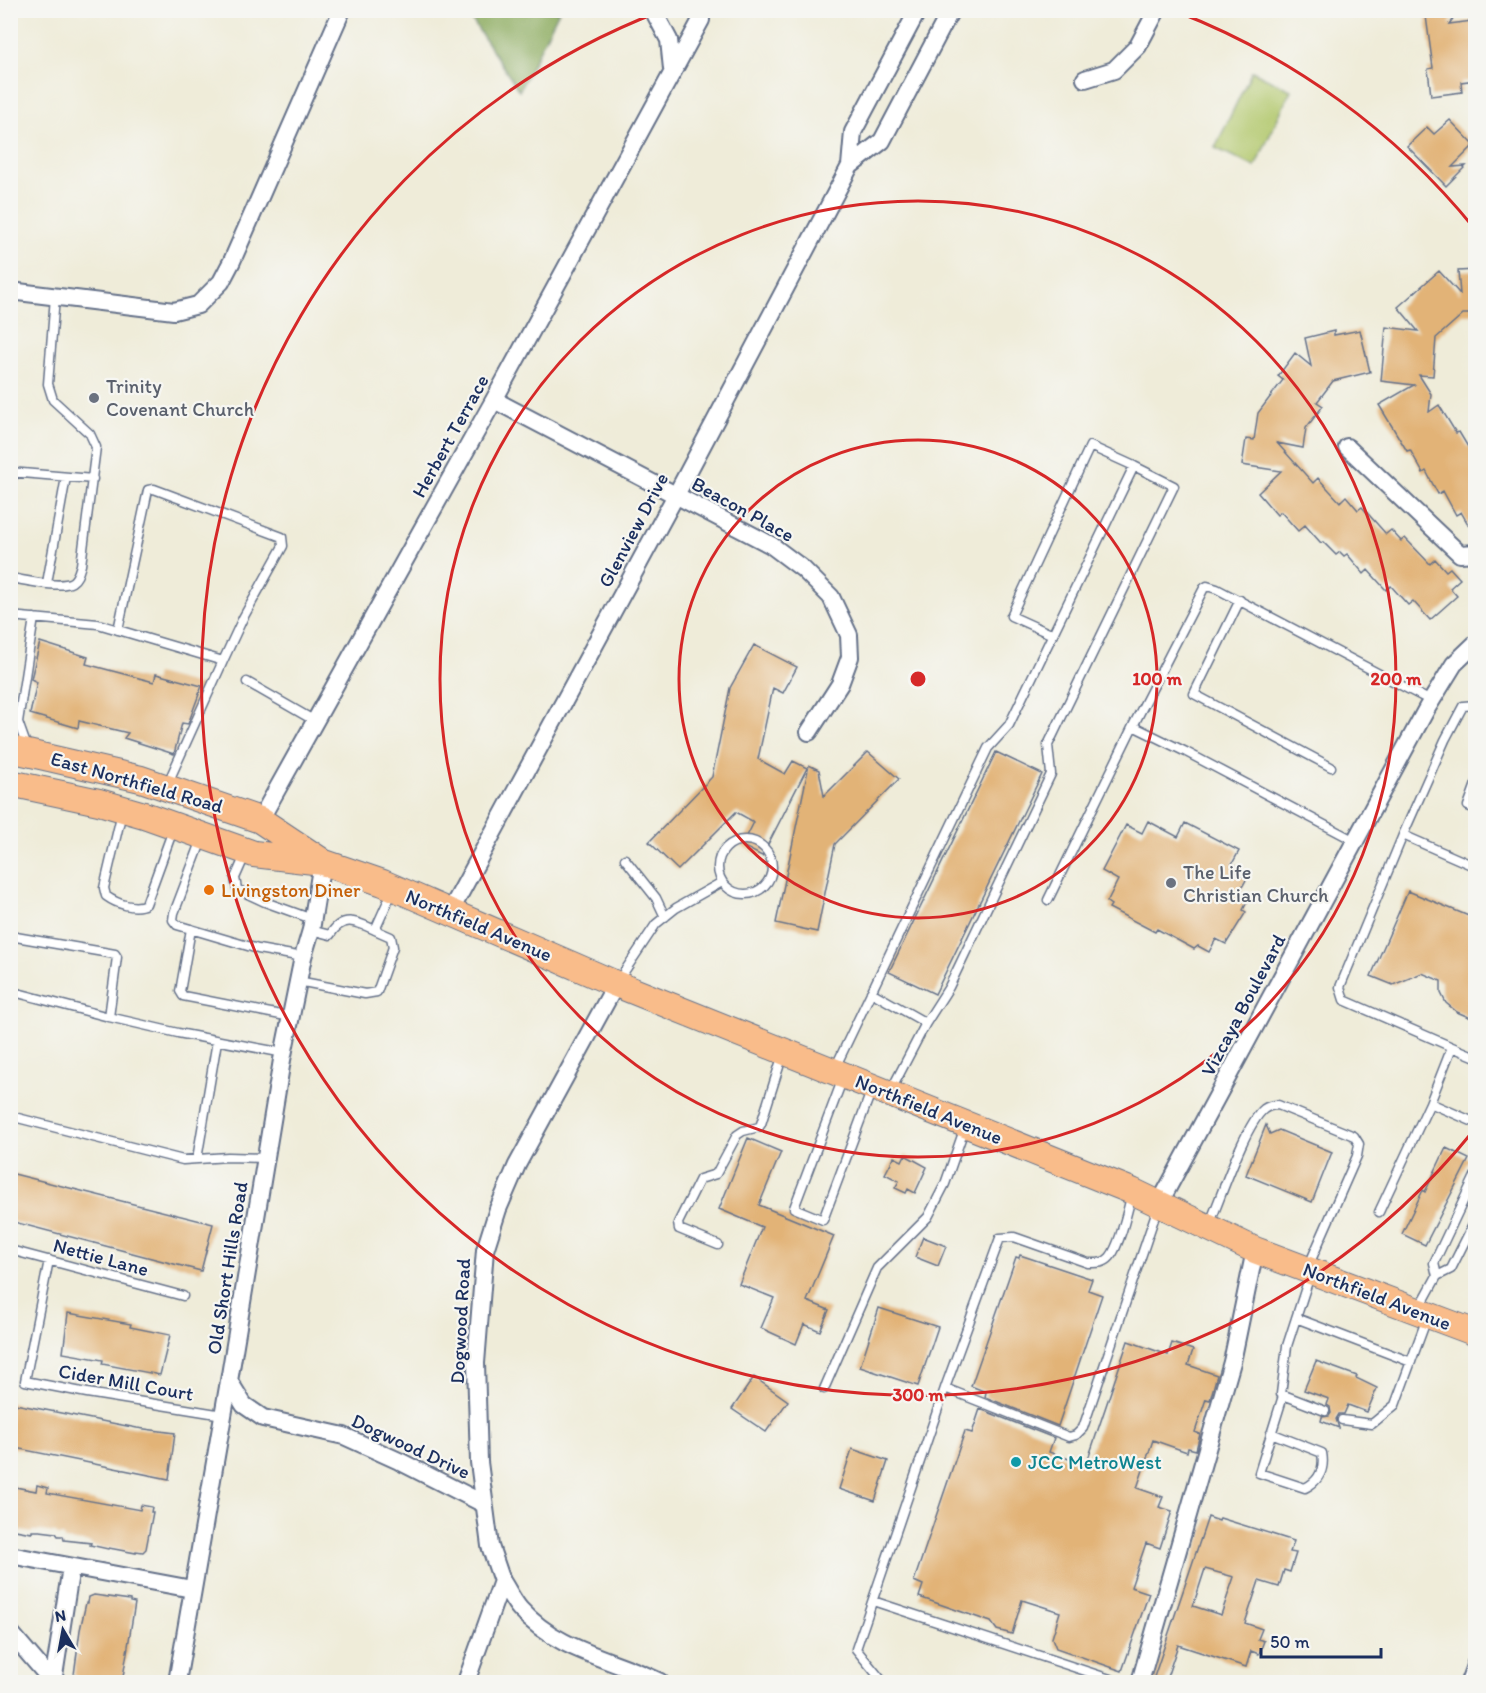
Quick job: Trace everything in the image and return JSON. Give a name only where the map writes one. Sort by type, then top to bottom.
[{"type":"main road","name":"East Northfield Road","points":[[19,750],[167,786],[260,820],[322,862]]},
{"type":"main road","name":"East Northfield Road","points":[[10,783],[134,812],[254,854],[322,862],[388,885]]},
{"type":"main road","points":[[134,812],[161,808],[244,836],[260,820]]},
{"type":"main road","name":"Northfield Avenue","points":[[388,885],[616,984],[1132,1191],[1255,1250],[1476,1334]]},
{"type":"street","points":[[10,291],[174,311],[198,305],[220,282],[232,261],[342,10]]},
{"type":"street","points":[[653,10],[669,39],[672,70]]},
{"type":"street","name":"Herbert Terrace","points":[[260,820],[494,400],[701,20],[700,10]]},
{"type":"street","name":"Glenview Drive","points":[[450,912],[676,495],[850,166],[853,132],[918,10]]},
{"type":"street","name":"Glenview Drive","points":[[850,166],[882,141],[951,10]]},
{"type":"street","points":[[1084,79],[1114,70],[1138,46],[1157,10]]},
{"type":"street","name":"Beacon Place","points":[[494,400],[771,544],[803,569],[831,597],[849,635],[850,657],[840,684],[809,732]]},
{"type":"street","points":[[1347,447],[1460,554],[1476,553]]},
{"type":"street","name":"Vizcaya Boulevard","points":[[1159,1204],[1431,701],[1454,664],[1476,643]]},
{"type":"street","name":"Old Short Hills Road","points":[[177,1683],[284,1053],[322,862]]},
{"type":"street","name":"Dogwood Road","points":[[502,1581],[490,1546],[479,1462],[476,1363],[484,1250],[517,1165],[616,984]]},
{"type":"street","points":[[1140,1683],[1232,1362],[1255,1250]]},
{"type":"street","name":"Dogwood Drive","points":[[229,1381],[244,1405],[263,1418],[344,1436],[484,1504]]},
{"type":"street","points":[[10,1555],[192,1589]]},
{"type":"street","points":[[53,1682],[71,1566]]},
{"type":"street","points":[[466,1683],[502,1581]]},
{"type":"street","points":[[502,1581],[520,1609],[554,1637],[595,1658],[639,1672],[660,1683]]},
{"type":"street","points":[[10,1632],[53,1682]]},
{"type":"street","points":[[1469,1683],[1476,1663]]},
{"type":"lane","points":[[10,578],[61,585],[76,578],[79,572],[96,447],[94,440],[78,422],[53,400],[48,384],[55,297]]},
{"type":"lane","points":[[1053,635],[1011,616],[1090,446],[1134,466],[1174,486],[1048,745],[1051,774],[949,987],[881,1089],[824,1220],[794,1208],[839,1073],[871,992],[988,748],[1009,725],[1053,635],[1134,466]]},
{"type":"lane","points":[[10,489],[12,472],[93,479]]},
{"type":"lane","points":[[47,583],[66,477]]},
{"type":"lane","points":[[118,630],[148,490],[154,489],[282,537],[283,546],[243,618],[167,786]]},
{"type":"lane","points":[[1048,900],[1133,726],[1207,586],[1240,600],[1431,701]]},
{"type":"lane","points":[[1240,600],[1194,694],[1331,767]]},
{"type":"lane","points":[[10,616],[98,624],[223,661]]},
{"type":"lane","points":[[19,750],[14,722],[34,618]]},
{"type":"lane","points":[[247,681],[315,722]]},
{"type":"lane","points":[[1476,705],[1462,706],[1445,740],[1402,835],[1340,987],[1344,1000],[1476,1057]]},
{"type":"lane","points":[[1133,726],[1355,841]]},
{"type":"lane","points":[[1476,784],[1468,806],[1476,809]]},
{"type":"lane","points":[[134,812],[104,888],[106,896],[115,902],[137,907],[146,904],[175,826]]},
{"type":"lane","points":[[1402,835],[1476,867]]},
{"type":"lane","points":[[204,836],[174,913],[173,920],[177,925],[258,949],[303,957]]},
{"type":"lane","points":[[740,839],[750,840],[765,848],[772,864],[771,873],[762,888],[754,893],[736,893],[722,882],[718,874],[719,856],[732,842],[740,839]]},
{"type":"lane","points":[[247,852],[235,878],[237,889],[330,934],[343,922],[352,920],[391,937],[393,946],[377,992],[365,994],[298,981]]},
{"type":"lane","points":[[625,859],[656,898],[665,917]]},
{"type":"lane","points":[[616,984],[656,924],[722,882]]},
{"type":"lane","points":[[375,930],[388,885]]},
{"type":"lane","points":[[191,929],[180,991],[183,996],[291,1017]]},
{"type":"lane","points":[[10,936],[115,954],[117,957],[109,1017]]},
{"type":"lane","points":[[10,991],[109,1017],[284,1053]]},
{"type":"lane","points":[[871,992],[926,1023]]},
{"type":"lane","points":[[197,1159],[217,1041]]},
{"type":"lane","points":[[1379,1212],[1430,1103],[1452,1047]]},
{"type":"lane","points":[[718,1245],[679,1229],[678,1223],[700,1179],[716,1174],[737,1135],[742,1131],[759,1127],[761,1124],[784,1051]]},
{"type":"lane","points":[[1430,1103],[1476,1123]]},
{"type":"lane","points":[[1208,1228],[1249,1129],[1263,1110],[1272,1105],[1278,1106],[1354,1136],[1359,1144],[1357,1156],[1309,1271],[1287,1346],[1281,1394],[1325,1412]]},
{"type":"lane","points":[[10,1116],[183,1160],[228,1157],[266,1158]]},
{"type":"lane","points":[[824,1389],[877,1268],[928,1217],[945,1184],[966,1124]]},
{"type":"lane","points":[[1342,1420],[1372,1424],[1395,1406],[1437,1276],[1434,1263],[1476,1174]]},
{"type":"lane","points":[[883,1683],[856,1649],[945,1388],[1000,1238],[1014,1237],[1088,1263],[1099,1263],[1110,1257],[1123,1226],[1132,1191]]},
{"type":"lane","points":[[945,1388],[1069,1437],[1076,1435],[1083,1428],[1159,1204]]},
{"type":"lane","points":[[1437,1276],[1451,1269],[1476,1218]]},
{"type":"lane","name":"Nettie Lane","points":[[10,1250],[183,1296]]},
{"type":"lane","name":"Cider Mill Court","points":[[49,1260],[24,1380],[87,1393],[223,1415]]},
{"type":"lane","points":[[1296,1318],[1411,1362]]},
{"type":"lane","points":[[1271,1433],[1322,1453],[1324,1461],[1321,1473],[1314,1484],[1305,1488],[1259,1473],[1271,1433],[1284,1395]]},
{"type":"lane","points":[[873,1601],[1119,1683]]},
{"type":"green space","points":[[466,11],[559,11],[519,91]]},
{"type":"green space","points":[[1252,71],[1291,90],[1255,167],[1215,148]]},
{"type":"building","points":[[1457,13],[1449,24],[1472,21],[1476,44],[1476,80],[1461,82],[1462,92],[1431,96],[1428,69],[1433,68],[1426,16]]},
{"type":"building","points":[[1450,120],[1474,145],[1452,167],[1466,166],[1446,186],[1407,146],[1427,127],[1434,134]]},
{"type":"building","points":[[1476,270],[1476,314],[1463,314],[1436,338],[1433,376],[1419,375],[1431,394],[1429,412],[1439,405],[1456,433],[1459,432],[1476,455],[1476,538],[1461,512],[1456,515],[1443,491],[1438,494],[1426,471],[1423,473],[1410,450],[1407,451],[1379,405],[1414,385],[1381,381],[1386,327],[1418,331],[1398,307],[1439,271],[1460,294],[1458,271]]},
{"type":"building","points":[[1360,330],[1370,372],[1333,381],[1317,402],[1323,406],[1306,428],[1303,448],[1277,443],[1313,483],[1318,478],[1340,502],[1346,496],[1358,510],[1362,507],[1386,534],[1391,530],[1401,541],[1405,538],[1430,564],[1435,559],[1446,571],[1450,568],[1460,579],[1450,588],[1457,596],[1430,620],[1413,601],[1408,605],[1391,586],[1386,590],[1368,570],[1364,574],[1347,554],[1344,556],[1340,552],[1336,555],[1323,542],[1321,543],[1305,525],[1298,531],[1281,512],[1277,515],[1258,493],[1281,471],[1242,465],[1246,439],[1254,440],[1258,413],[1283,380],[1278,376],[1295,353],[1311,366],[1305,338],[1334,331],[1334,335]]},
{"type":"building","points":[[40,642],[88,657],[86,664],[154,682],[156,674],[202,686],[188,724],[182,723],[174,754],[124,738],[128,733],[79,721],[78,728],[30,714],[37,682],[31,679]]},
{"type":"building","points":[[754,645],[797,667],[783,693],[773,688],[758,759],[785,774],[793,761],[807,768],[762,856],[742,846],[754,822],[736,812],[678,870],[649,842],[712,777],[730,688]]},
{"type":"building","points":[[868,752],[899,779],[835,844],[817,932],[776,923],[809,765],[819,770],[824,796]]},
{"type":"building","points":[[996,752],[1042,774],[935,994],[889,972]]},
{"type":"building","points":[[1148,821],[1178,837],[1185,823],[1239,851],[1232,864],[1238,867],[1235,872],[1247,878],[1240,891],[1250,896],[1243,910],[1246,912],[1226,944],[1216,939],[1209,952],[1198,946],[1194,949],[1157,929],[1155,932],[1109,908],[1111,905],[1107,902],[1118,880],[1102,871],[1126,825],[1142,833]]},
{"type":"building","points":[[1408,891],[1476,919],[1476,1020],[1457,1012],[1446,1003],[1441,993],[1441,981],[1422,973],[1393,985],[1371,976]]},
{"type":"building","points":[[1266,1125],[1270,1134],[1279,1130],[1332,1152],[1312,1202],[1246,1175]]},
{"type":"building","points":[[748,1138],[781,1152],[759,1205],[834,1236],[807,1301],[829,1310],[820,1331],[804,1324],[796,1344],[761,1328],[774,1298],[739,1284],[762,1227],[719,1209]]},
{"type":"building","points":[[1446,1148],[1469,1159],[1425,1245],[1402,1234]]},
{"type":"building","points":[[905,1155],[927,1167],[915,1193],[908,1189],[906,1193],[895,1188],[899,1181],[885,1174],[894,1157],[902,1161]]},
{"type":"building","points":[[10,1173],[213,1224],[201,1271],[10,1221]]},
{"type":"building","points":[[923,1237],[946,1246],[938,1266],[915,1257]]},
{"type":"building","points":[[1020,1255],[1092,1279],[1088,1290],[1102,1295],[1058,1426],[985,1397],[986,1392],[971,1386],[1016,1257],[1019,1258]]},
{"type":"building","points":[[879,1308],[938,1327],[918,1386],[860,1367]]},
{"type":"building","points":[[68,1313],[131,1324],[130,1327],[170,1335],[160,1375],[102,1364],[103,1360],[63,1353]]},
{"type":"building","name":"JCC MetroWest","points":[[1128,1341],[1168,1355],[1172,1343],[1193,1350],[1188,1365],[1217,1375],[1210,1400],[1206,1399],[1195,1432],[1200,1434],[1196,1450],[1188,1448],[1187,1452],[1153,1440],[1137,1488],[1163,1497],[1159,1507],[1172,1511],[1160,1548],[1146,1543],[1131,1587],[1149,1593],[1122,1671],[1056,1648],[1052,1638],[1060,1612],[1022,1600],[1012,1634],[997,1630],[991,1622],[919,1597],[923,1585],[914,1581],[965,1431],[972,1433],[980,1409],[1054,1438],[1049,1452],[1086,1465]]},
{"type":"building","points":[[1316,1361],[1357,1376],[1356,1378],[1377,1388],[1367,1412],[1348,1405],[1344,1414],[1339,1414],[1336,1419],[1339,1428],[1321,1421],[1322,1417],[1329,1416],[1331,1413],[1327,1405],[1329,1399],[1304,1390]]},
{"type":"building","points":[[754,1377],[788,1401],[766,1432],[732,1409]]},
{"type":"building","points":[[10,1403],[137,1428],[175,1433],[169,1479],[10,1447]]},
{"type":"building","points":[[852,1449],[888,1461],[875,1501],[839,1489]]},
{"type":"building","points":[[37,1485],[48,1488],[47,1493],[140,1510],[141,1505],[152,1507],[146,1549],[143,1552],[136,1551],[136,1553],[108,1549],[90,1545],[91,1543],[64,1540],[63,1536],[58,1536],[56,1533],[32,1531],[32,1533],[10,1529],[10,1486],[36,1491]]},
{"type":"building","points":[[1208,1517],[1219,1521],[1220,1518],[1294,1541],[1290,1552],[1296,1553],[1290,1572],[1284,1570],[1279,1587],[1259,1581],[1245,1623],[1262,1629],[1258,1639],[1264,1641],[1259,1654],[1251,1651],[1246,1667],[1178,1645],[1165,1683],[1152,1683]],"holes":[[[1205,1569],[1234,1577],[1221,1615],[1193,1606]]]},
{"type":"building","points":[[94,1595],[130,1600],[135,1603],[122,1683],[76,1683],[77,1677],[74,1675],[80,1630],[86,1603],[89,1597]]},
{"type":"place","name":"Trinity Covenant Church","points":[[94,398]]},
{"type":"place","name":"The Life Christian Church","points":[[1171,883]]},
{"type":"place","name":"Livingston Diner","points":[[209,890]]},
{"type":"place","name":"JCC MetroWest","points":[[1016,1462]]}]
